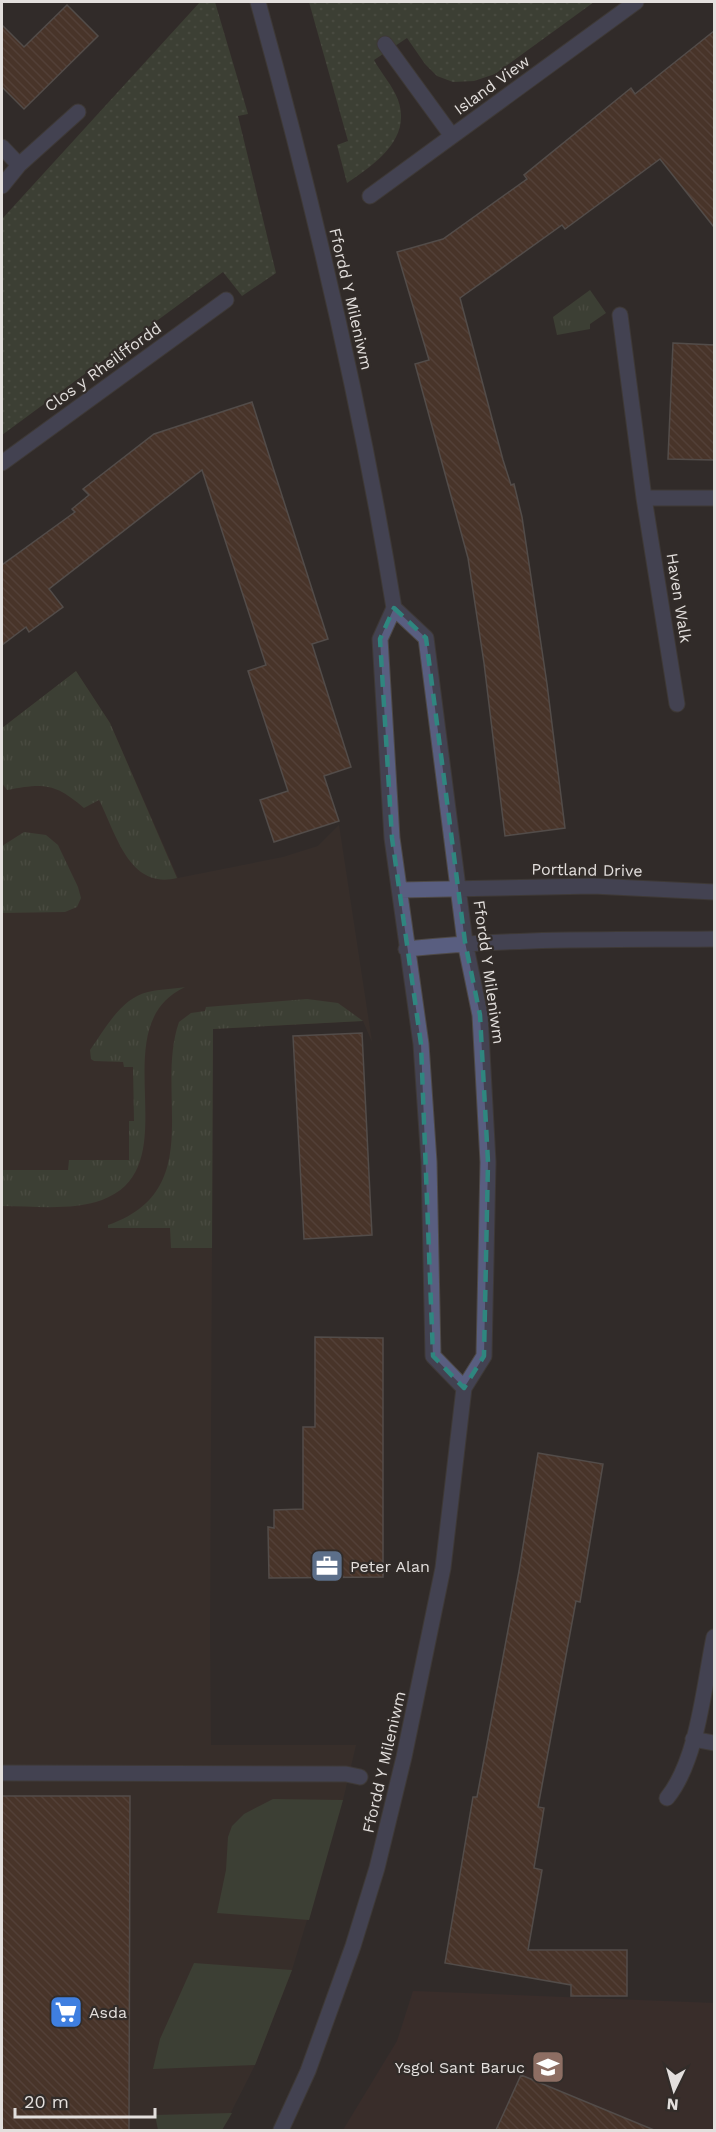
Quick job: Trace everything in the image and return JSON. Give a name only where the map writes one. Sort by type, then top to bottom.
[{"type":"street","name":"Ffordd Y Mileniwm","points":[[258,2],[293,129],[350,374],[394,608],[426,638],[465,942],[480,1015],[488,1194],[484,1356],[464,1388],[449,1532],[428,1646],[398,1786],[377,1868],[353,1946],[308,2071],[281,2130]]},
{"type":"street","name":"Island View","points":[[370,196],[636,2]]},
{"type":"street","points":[[385,44],[452,136]]},
{"type":"street","points":[[2,186],[19,165],[78,112]]},
{"type":"street","points":[[2,147],[19,165]]},
{"type":"street","name":"Clos y Rheilffordd","points":[[2,463],[226,300]]},
{"type":"street","name":"Haven Walk","points":[[620,315],[677,704]]},
{"type":"street","points":[[645,498],[714,498]]},
{"type":"street","points":[[394,608],[380,639],[392,838],[421,1044],[428,1154],[433,1356],[464,1388]]},
{"type":"street","name":"Portland Drive","points":[[400,890],[593,886],[714,892]]},
{"type":"street","points":[[406,949],[465,942],[714,939]]},
{"type":"street","points":[[667,1798],[681,1778],[693,1739],[714,1637]]},
{"type":"street","points":[[693,1739],[714,1743]]},
{"type":"street","points":[[2,1773],[346,1774],[360,1777]]},
{"type":"highlighted area","points":[[394,608],[426,638],[465,942],[480,1015],[488,1162],[484,1356],[464,1388],[433,1356],[421,1044],[392,838],[380,639]]},
{"type":"shaded area","points":[[76,671],[110,723],[178,878],[283,857],[318,846],[339,825],[372,1042],[363,1021],[213,1029],[211,1745],[356,1745],[343,1800],[292,1970],[255,2065],[222,2130],[2,2130],[2,728]]},
{"type":"shaded area","name":"Ysgol Sant Baruc","points":[[413,1991],[714,2003],[714,2130],[343,2130],[397,2041]]},
{"type":"green space","points":[[200,2],[215,2],[248,114],[238,116],[276,273],[242,296],[223,272],[2,435],[2,219]]},
{"type":"green space","points":[[309,2],[594,2],[495,74],[474,81],[453,82],[437,76],[425,64],[407,38],[374,60],[398,100],[401,114],[400,127],[388,149],[379,159],[347,183],[337,145],[348,141]]},
{"type":"green space","points":[[590,290],[606,313],[590,324],[590,329],[557,335],[553,317]]},
{"type":"green space","points":[[76,671],[110,723],[177,878],[161,879],[147,876],[136,867],[118,842],[99,800],[84,808],[57,789],[31,786],[7,790],[2,783],[2,728]]},
{"type":"green space","points":[[24,832],[46,835],[58,845],[78,887],[81,898],[77,907],[65,912],[2,913],[2,846]]},
{"type":"green space","points":[[185,987],[160,1006],[148,1033],[145,1063],[145,1129],[141,1158],[128,1183],[102,1200],[78,1206],[2,1206],[2,1170],[68,1170],[69,1160],[129,1160],[129,1121],[134,1121],[133,1067],[124,1067],[123,1062],[94,1061],[91,1059],[90,1050],[114,1015],[138,995]]},
{"type":"green space","points":[[307,999],[338,1003],[363,1021],[213,1029],[212,1248],[171,1248],[170,1228],[108,1228],[108,1225],[139,1209],[158,1189],[168,1164],[172,1137],[173,1050],[179,1022],[191,1013],[205,1011],[206,1007]]},
{"type":"green space","points":[[273,1799],[343,1800],[309,1920],[217,1913],[226,1870],[228,1837],[232,1826],[244,1814]]},
{"type":"green space","points":[[194,1963],[292,1970],[255,2065],[153,2069],[160,2039]]},
{"type":"green space","points":[[232,2113],[222,2130],[158,2130],[155,2115]]},
{"type":"building","points":[[67,5],[98,36],[24,109],[2,87],[2,25],[24,47]]},
{"type":"building","points":[[714,31],[714,227],[660,159],[565,229],[562,225],[460,298],[503,460],[511,485],[514,484],[522,517],[547,684],[565,828],[505,836],[484,663],[468,558],[415,364],[429,360],[397,252],[443,239],[527,179],[524,175],[631,88],[635,94]]},
{"type":"building","points":[[673,343],[714,345],[714,460],[668,459]]},
{"type":"building","points":[[252,402],[328,639],[312,644],[351,767],[324,776],[339,821],[274,842],[260,800],[288,791],[248,671],[266,665],[202,470],[49,589],[63,607],[29,632],[26,627],[2,645],[2,565],[75,512],[72,509],[89,495],[83,489],[154,434]]},
{"type":"building","points":[[362,1033],[372,1235],[304,1239],[293,1036]]},
{"type":"building","points":[[315,1337],[383,1338],[383,1577],[269,1578],[268,1527],[274,1528],[274,1510],[303,1509],[303,1427],[315,1427]]},
{"type":"building","points":[[538,1453],[603,1464],[580,1602],[576,1601],[538,1807],[544,1808],[534,1868],[542,1870],[528,1950],[627,1950],[627,1996],[571,1996],[571,1985],[445,1963],[473,1797],[477,1797],[519,1571]]},
{"type":"building","name":"Asda","points":[[2,1796],[130,1796],[129,2130],[2,2130]]},
{"type":"building","points":[[521,2075],[654,2130],[496,2130]]},
{"type":"place","name":"Peter Alan","points":[[327,1566]]},
{"type":"place","name":"Asda","points":[[66,2012]]},
{"type":"place","name":"Ysgol Sant Baruc","points":[[548,2067]]}]
